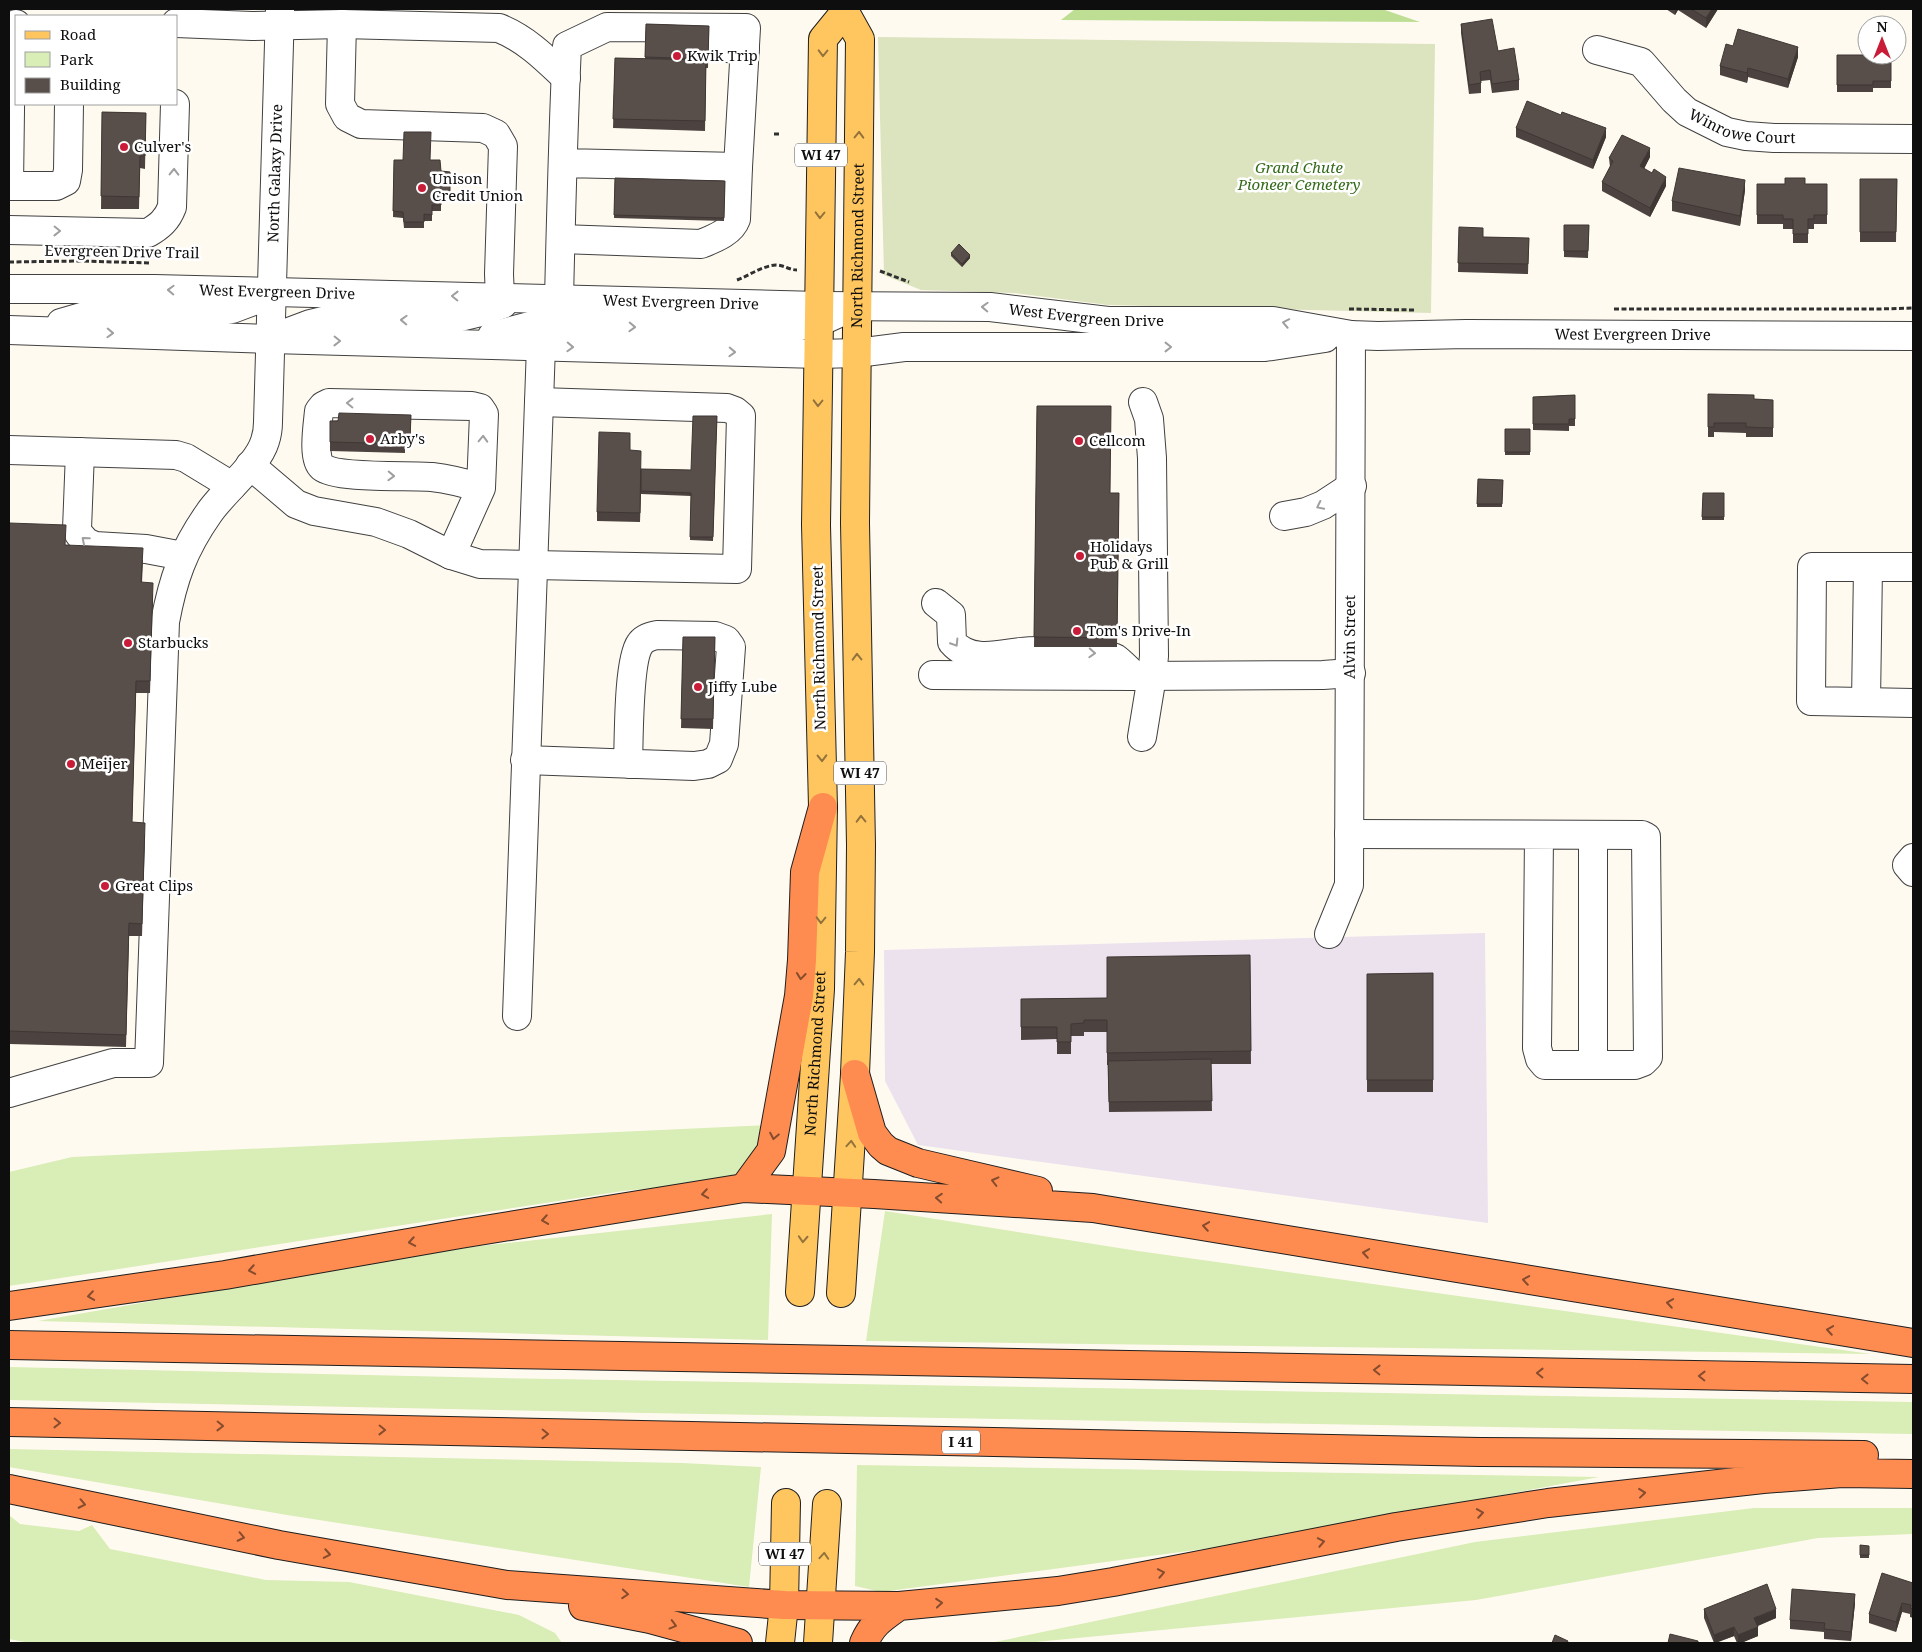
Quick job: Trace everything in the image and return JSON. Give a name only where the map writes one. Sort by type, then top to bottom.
[{"type":"highway","points":[[744,1188],[771,1151],[799,996],[805,872],[823,807]]},
{"type":"highway","points":[[855,1074],[872,1133],[888,1151],[918,1163],[1052,1195],[1093,1208]]},
{"type":"highway","points":[[9,1306],[224,1275],[744,1188],[848,1192],[1093,1208],[1913,1343]]},
{"type":"highway","points":[[9,1345],[1913,1380]]},
{"type":"highway","name":"I 41","points":[[9,1422],[1470,1452],[1913,1456]]},
{"type":"highway","points":[[9,1489],[279,1545],[507,1585],[784,1605],[899,1606],[1058,1591],[1396,1527],[1548,1503],[1763,1479],[1842,1473],[1913,1474]]},
{"type":"highway","points":[[507,1585],[568,1604],[650,1619],[738,1643]]},
{"type":"highway","points":[[864,1643],[870,1630],[881,1618],[899,1606]]},
{"type":"main road","name":"North Richmond Street","points":[[800,1292],[820,989],[823,807],[816,525],[823,39],[845,10],[860,39],[855,568],[861,845],[860,952],[855,1074],[841,1293]]},
{"type":"main road","name":"WI 47","points":[[780,1643],[784,1605],[786,1503]]},
{"type":"main road","name":"WI 47","points":[[818,1643],[827,1504]]},
{"type":"street","points":[[178,23],[252,26],[280,16],[342,24],[499,28],[513,34],[535,49],[566,78]]},
{"type":"street","name":"North Galaxy Drive","points":[[9,1093],[113,1063],[149,1064],[165,622],[171,592],[189,542],[210,511],[250,465],[262,448],[267,432],[280,16]]},
{"type":"street","points":[[271,339],[310,324],[335,318],[444,321],[477,314],[509,297],[499,274],[503,146],[496,134],[483,128],[361,124],[347,117],[340,104],[342,24]]},
{"type":"street","points":[[15,26],[11,34],[9,186],[56,186],[66,181],[70,105]]},
{"type":"street","points":[[561,239],[700,244],[718,238],[734,224],[736,219],[746,28],[607,26],[568,46]]},
{"type":"street","points":[[568,46],[646,45]]},
{"type":"street","points":[[559,299],[568,46]]},
{"type":"street","points":[[708,47],[745,49]]},
{"type":"street","name":"Winrowe Court","points":[[1597,50],[1641,62],[1687,112],[1707,124],[1727,132],[1746,136],[1774,138],[1913,139]]},
{"type":"street","points":[[9,230],[148,232],[160,226],[168,217],[172,206],[175,105]]},
{"type":"street","points":[[563,163],[738,167]]},
{"type":"street","name":"West Evergreen Drive","points":[[9,289],[154,289],[509,297],[819,314],[857,306],[990,307],[1108,321],[1348,322],[1913,336]]},
{"type":"street","points":[[39,331],[99,312],[206,314],[232,309],[272,293]]},
{"type":"street","points":[[464,344],[538,324],[776,331],[819,314]]},
{"type":"street","points":[[857,346],[901,331],[1144,332],[1178,321]]},
{"type":"street","name":"West Evergreen Drive","points":[[9,330],[819,354],[857,346],[1265,347],[1348,322]]},
{"type":"street","name":"Alvin Street","points":[[1329,934],[1350,885],[1352,486],[1348,322]]},
{"type":"street","points":[[517,1016],[541,346]]},
{"type":"street","points":[[250,465],[296,504],[314,511],[376,522],[409,534],[451,555],[480,564],[737,569],[741,416],[735,410],[727,408],[539,402]]},
{"type":"street","points":[[1142,737],[1144,676],[1154,625],[1152,458],[1149,419],[1143,402]]},
{"type":"street","points":[[451,555],[481,488],[484,414],[480,408],[472,406],[329,403],[319,411],[316,453],[322,468],[336,473],[431,477],[481,488]]},
{"type":"street","points":[[9,450],[176,455],[186,458],[232,486]]},
{"type":"street","points":[[80,452],[77,529],[86,542],[95,546],[146,549],[183,556]]},
{"type":"street","points":[[1284,516],[1306,512],[1323,505],[1352,486]]},
{"type":"street","points":[[1913,566],[1812,566],[1811,701],[1913,703]]},
{"type":"street","points":[[1866,702],[1868,566]]},
{"type":"street","points":[[936,603],[951,615],[952,642],[965,653],[979,656],[1022,652],[1100,652],[1115,658],[1144,676]]},
{"type":"street","points":[[525,760],[628,764],[694,766],[708,764],[718,759],[724,744],[728,695],[730,647],[726,640],[715,636],[656,635],[650,636],[640,644],[632,668],[628,764]]},
{"type":"street","points":[[933,675],[1144,676],[1323,675],[1351,673]]},
{"type":"street","points":[[1350,834],[1642,835],[1646,837],[1648,1056],[1643,1062],[1635,1065],[1545,1065],[1540,1059],[1537,1048],[1539,835]]},
{"type":"street","points":[[1593,835],[1593,1065]]},
{"type":"street","points":[[1913,858],[1906,865],[1913,872]]},
{"type":"path","points":[[774,134],[780,134]]},
{"type":"path","name":"Evergreen Drive Trail","points":[[9,262],[80,261],[156,264]]},
{"type":"path","points":[[734,281],[768,266],[784,265],[792,270]]},
{"type":"path","points":[[879,270],[913,284]]},
{"type":"path","points":[[1610,309],[1913,308]]},
{"type":"path","points":[[1348,322],[1417,310]]},
{"type":"shaded area","points":[[1485,933],[1488,1223],[918,1145],[885,1081],[884,950]]},
{"type":"green space","points":[[1075,9],[1382,9],[1420,22],[1061,20]]},
{"type":"green space","name":"Grand Chute Pioneer Cemetery","points":[[878,37],[1435,44],[1431,313],[1108,305],[1014,293],[921,290],[884,275]]},
{"type":"green space","points":[[768,1125],[760,1149],[750,1165],[736,1174],[705,1182],[623,1191],[9,1286],[9,1172],[72,1157]]},
{"type":"green space","points":[[885,1211],[1138,1251],[1871,1354],[866,1341]]},
{"type":"green space","points":[[772,1214],[768,1340],[38,1321],[452,1249]]},
{"type":"green space","points":[[9,1367],[500,1378],[1913,1402],[1913,1434],[646,1413],[9,1400]]},
{"type":"green space","points":[[9,1449],[682,1463],[761,1467],[749,1587],[287,1515],[9,1467]]},
{"type":"green space","points":[[857,1465],[1599,1477],[1248,1543],[881,1592],[855,1586]]},
{"type":"green space","points":[[1754,1508],[1913,1508],[1913,1534],[1818,1538],[1476,1600],[1025,1643],[990,1643],[1475,1542]]},
{"type":"green space","points":[[9,1515],[20,1524],[79,1531],[92,1525],[110,1549],[266,1580],[349,1582],[519,1615],[555,1633],[562,1643],[30,1643],[9,1639]]},
{"type":"building","points":[[1691,9],[1712,9],[1706,18]]},
{"type":"building","points":[[1492,19],[1498,51],[1514,48],[1519,80],[1492,84],[1490,70],[1480,72],[1481,83],[1469,85],[1461,24]]},
{"type":"building","name":"Kwik Trip","points":[[646,24],[709,26],[708,59],[645,57]]},
{"type":"building","points":[[1738,29],[1798,47],[1788,79],[1748,68],[1747,73],[1720,66],[1726,44],[1733,46]]},
{"type":"building","points":[[1837,55],[1857,55],[1857,65],[1891,65],[1891,81],[1873,81],[1873,85],[1837,85]]},
{"type":"building","name":"Kwik Trip","points":[[615,58],[706,60],[705,121],[613,119]]},
{"type":"building","points":[[1527,101],[1561,115],[1562,112],[1606,128],[1593,160],[1516,128]]},
{"type":"building","name":"Culver's","points":[[102,112],[146,113],[145,156],[140,156],[139,197],[101,196]]},
{"type":"building","name":"Unison Credit Union","points":[[404,132],[431,132],[430,160],[440,160],[441,171],[450,172],[450,192],[441,192],[441,205],[432,205],[432,215],[424,214],[424,222],[404,222],[403,212],[393,211],[394,160],[403,160]]},
{"type":"building","points":[[1622,135],[1650,148],[1640,166],[1652,173],[1654,169],[1666,177],[1650,208],[1602,182],[1613,161],[1609,158]]},
{"type":"building","points":[[1679,168],[1745,180],[1740,216],[1672,201]]},
{"type":"building","points":[[615,178],[725,181],[724,218],[614,215]]},
{"type":"building","points":[[1785,178],[1805,178],[1805,184],[1827,184],[1827,215],[1814,215],[1814,219],[1808,219],[1808,234],[1793,234],[1793,219],[1783,219],[1783,215],[1757,215],[1757,184],[1785,184]]},
{"type":"building","points":[[1860,179],[1897,179],[1896,232],[1860,232]]},
{"type":"building","points":[[1564,225],[1589,225],[1588,251],[1564,251]]},
{"type":"building","points":[[1459,227],[1483,228],[1483,237],[1529,238],[1528,264],[1458,263]]},
{"type":"building","points":[[959,244],[970,255],[962,264],[951,253]]},
{"type":"building","points":[[1708,394],[1754,395],[1754,399],[1773,400],[1773,428],[1746,427],[1746,423],[1714,423],[1714,427],[1708,427]]},
{"type":"building","points":[[1575,395],[1575,419],[1569,419],[1569,424],[1533,424],[1533,397]]},
{"type":"building","points":[[1037,406],[1111,406],[1110,493],[1119,493],[1117,638],[1034,637]]},
{"type":"building","name":"Arby's","points":[[339,413],[411,415],[410,439],[405,439],[405,444],[330,442],[330,421],[338,421]]},
{"type":"building","points":[[693,416],[717,416],[713,537],[690,537],[691,493],[641,491],[641,469],[691,470]]},
{"type":"building","points":[[1505,429],[1530,429],[1530,452],[1505,452]]},
{"type":"building","points":[[599,432],[630,433],[630,450],[641,451],[640,513],[597,512]]},
{"type":"building","points":[[1478,479],[1503,480],[1502,504],[1477,504]]},
{"type":"building","points":[[1703,493],[1724,493],[1724,517],[1702,517]]},
{"type":"building","name":"Meijer","points":[[9,523],[66,525],[65,545],[143,548],[141,582],[153,583],[150,681],[136,681],[132,822],[145,823],[142,924],[129,923],[126,1035],[9,1031]]},
{"type":"building","name":"Jiffy Lube","points":[[683,637],[715,637],[713,719],[681,719]]},
{"type":"building","points":[[1250,955],[1251,1051],[1107,1053],[1107,1020],[1084,1020],[1084,1023],[1071,1024],[1071,1042],[1057,1042],[1057,1027],[1021,1027],[1021,999],[1107,998],[1107,957]]},
{"type":"building","points":[[1433,973],[1433,1080],[1367,1080],[1367,974]]},
{"type":"building","points":[[1211,1059],[1212,1101],[1109,1102],[1108,1061]]},
{"type":"building","points":[[1860,1545],[1869,1546],[1869,1555],[1860,1555]]},
{"type":"building","points":[[1882,1573],[1913,1583],[1913,1609],[1910,1608],[1911,1605],[1902,1603],[1896,1622],[1869,1614]]},
{"type":"building","points":[[1767,1584],[1776,1609],[1754,1618],[1758,1627],[1738,1635],[1734,1627],[1714,1635],[1704,1609]]},
{"type":"building","points":[[1792,1589],[1855,1594],[1851,1632],[1824,1629],[1825,1623],[1790,1620]]},
{"type":"building","points":[[1670,1634],[1698,1641],[1698,1643],[1668,1643]]},
{"type":"building","points":[[1555,1635],[1568,1641],[1567,1643],[1552,1643]]},
{"type":"place","name":"Kwik Trip","points":[[677,56]]},
{"type":"place","name":"Culver's","points":[[124,147]]},
{"type":"place","name":"Unison Credit Union","points":[[422,188]]},
{"type":"place","name":"Arby's","points":[[370,439]]},
{"type":"place","name":"Cellcom","points":[[1079,441]]},
{"type":"place","name":"Holidays Pub & Grill","points":[[1080,556]]},
{"type":"place","name":"Tom's Drive-In","points":[[1077,631]]},
{"type":"place","name":"Starbucks","points":[[128,643]]},
{"type":"place","name":"Jiffy Lube","points":[[698,687]]},
{"type":"place","name":"Meijer","points":[[71,764]]},
{"type":"place","name":"Great Clips","points":[[105,886]]}]
